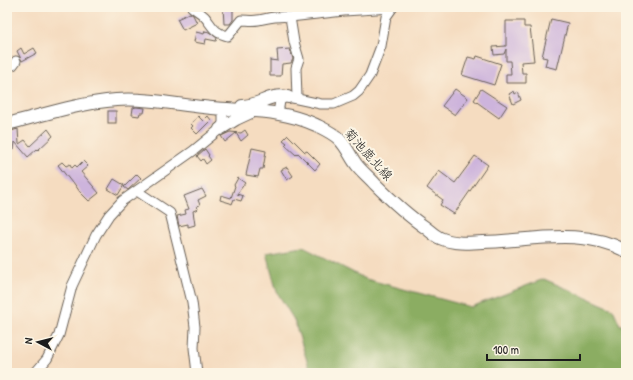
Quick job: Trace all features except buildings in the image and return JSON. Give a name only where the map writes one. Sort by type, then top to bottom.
[{"type":"main road","points":[[219,109],[250,106],[281,95],[293,97]]},
{"type":"main road","name":"菊池鹿北線","points":[[7,124],[70,108],[115,100],[157,101],[219,109],[278,113],[300,118],[323,128],[339,139],[349,150],[356,165],[381,190],[409,217],[440,238],[461,243],[557,236],[585,238],[626,250]]},
{"type":"main road","points":[[220,130],[236,119],[256,111]]},
{"type":"street","points":[[192,7],[204,16],[216,32],[228,36],[241,20],[257,20],[285,16],[290,17],[344,11],[392,8]]},
{"type":"street","points":[[278,113],[280,102],[283,98],[293,97],[316,103],[334,104],[353,96],[370,75],[381,46],[386,18],[392,8]]},
{"type":"street","points":[[290,17],[294,42],[299,59],[296,68],[293,97]]},
{"type":"street","points":[[7,67],[13,66],[16,61]]},
{"type":"street","points":[[35,373],[47,359],[59,335],[72,286],[96,234],[109,214],[122,201],[220,130],[223,123],[219,109]]},
{"type":"street","points":[[137,191],[170,212],[192,302],[195,327],[194,348],[197,373]]},
{"type":"green space","points":[[303,247],[366,279],[471,307],[544,279],[613,309],[620,325],[626,325],[626,373],[309,373],[309,367],[294,320],[277,292],[266,253]]}]
